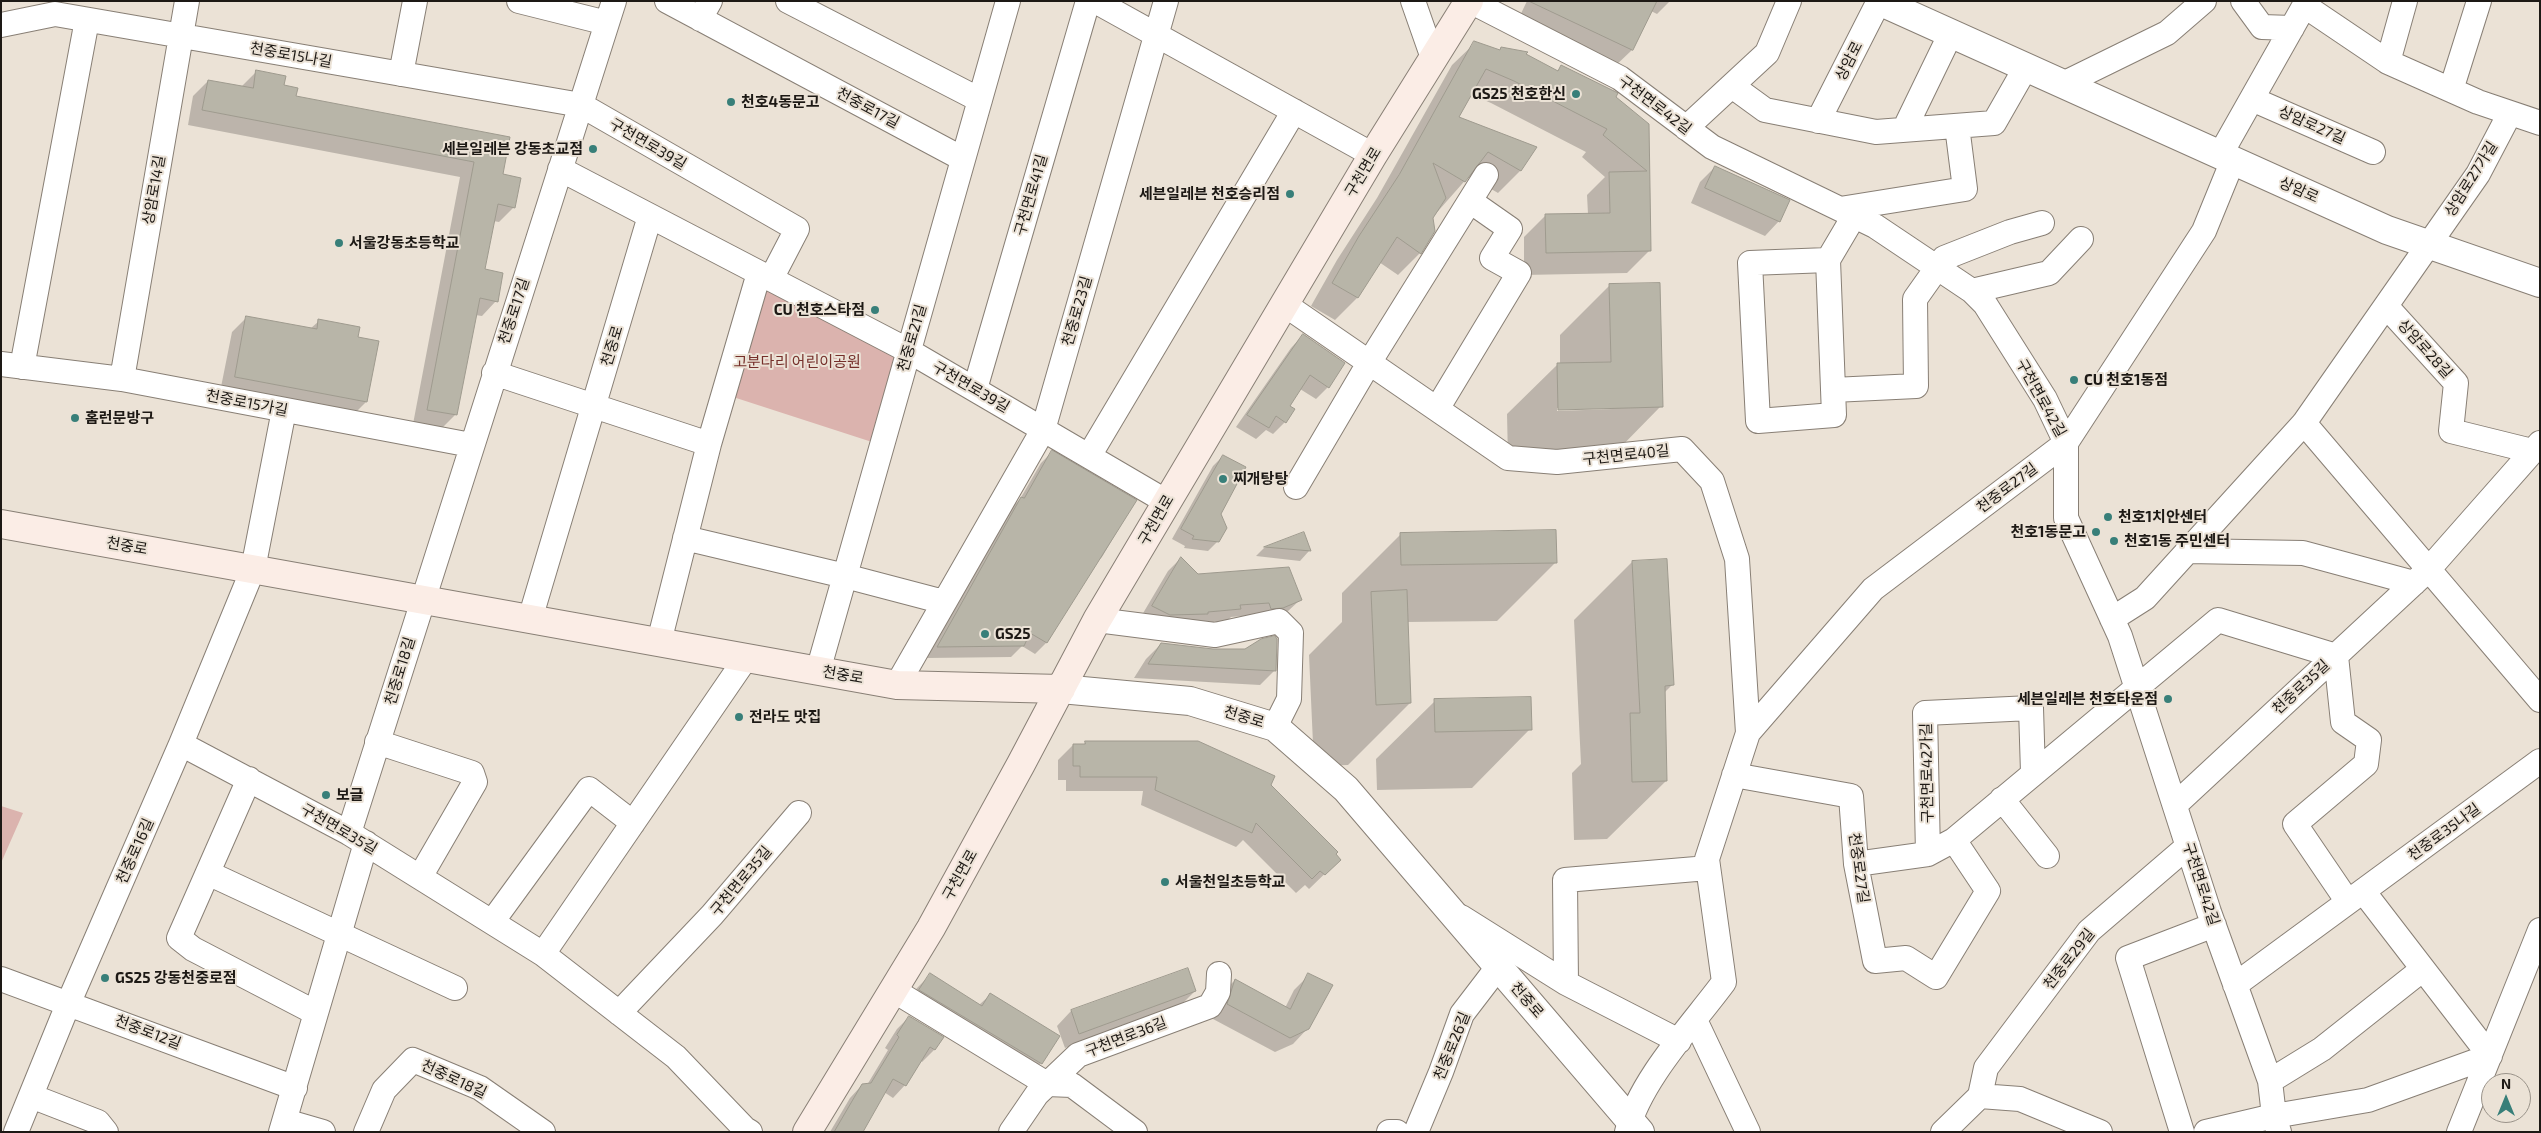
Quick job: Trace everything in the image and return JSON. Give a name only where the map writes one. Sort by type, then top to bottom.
[{"type":"main road","name":"구천면로","points":[[808,1132],[940,910],[1097,620],[1166,502],[1373,155],[1470,1]]},
{"type":"main road","name":"천중로","points":[[1,524],[897,685],[1061,689]]},
{"type":"street","name":"상암로14길","points":[[122,379],[187,1]]},
{"type":"street","points":[[401,74],[415,1]]},
{"type":"street","name":"천중로17길","points":[[422,600],[611,12],[519,1]]},
{"type":"street","name":"천중로17길","points":[[667,1],[705,10],[963,159]]},
{"type":"street","points":[[788,1],[980,100]]},
{"type":"street","name":"천중로21길","points":[[818,671],[1008,1]]},
{"type":"street","name":"구천면로41길","points":[[975,389],[1088,1]]},
{"type":"street","points":[[1095,1],[1373,155]]},
{"type":"street","name":"천중로23길","points":[[897,685],[1043,430],[1166,1]]},
{"type":"street","points":[[1413,1],[1433,58]]},
{"type":"street","name":"구천면로42길","points":[[1470,1],[1620,78],[1712,147],[1875,226],[1936,269],[1972,291],[1985,304],[2040,391],[2066,443],[2066,518],[2112,618],[2136,686],[2214,925],[2270,1081],[2277,1124]]},
{"type":"street","points":[[1686,128],[1767,53],[1789,1]]},
{"type":"street","name":"상암로","points":[[1818,121],[1879,1],[2388,230],[2540,283]]},
{"type":"street","points":[[2064,84],[2167,33],[2204,1]]},
{"type":"street","points":[[2243,1],[2262,28],[2292,28]]},
{"type":"street","points":[[2388,62],[2405,1]]},
{"type":"street","points":[[2451,90],[2479,1]]},
{"type":"street","points":[[2226,157],[2252,99],[2306,4],[2388,62],[2451,90],[2540,123]]},
{"type":"street","name":"천중로15나길","points":[[1,25],[56,8],[87,20],[580,106]]},
{"type":"street","name":"천중로15가길","points":[[87,20],[12,365],[122,379],[471,445]]},
{"type":"street","points":[[1904,130],[1951,33]]},
{"type":"street","points":[[1732,86],[1765,110],[1876,132],[1994,123],[2026,67]]},
{"type":"street","name":"상암로27길","points":[[2252,99],[2373,152]]},
{"type":"street","name":"구천면로39길","points":[[580,106],[797,229],[765,276]]},
{"type":"street","points":[[1089,456],[1294,111]]},
{"type":"street","name":"상암로27가길","points":[[2429,244],[2478,174],[2510,113]]},
{"type":"street","points":[[1828,260],[1750,263],[1758,421],[1834,415],[1828,260],[1847,212],[1965,189],[1957,126]]},
{"type":"street","name":"천중로27길","points":[[1632,1128],[1648,1083],[1724,982],[1707,859],[1748,733],[1873,589],[2066,443],[2204,231],[2226,157]]},
{"type":"street","name":"구천면로39길","points":[[560,169],[909,350],[1166,502]]},
{"type":"street","points":[[1296,488],[1370,363],[1486,175]]},
{"type":"street","points":[[1437,409],[1519,273],[1492,258],[1510,229],[1470,202]]},
{"type":"street","name":"천중로","points":[[530,619],[650,216]]},
{"type":"street","points":[[1833,390],[1916,386],[1915,299],[1944,258],[2010,232],[2042,223]]},
{"type":"street","points":[[1972,291],[2049,273],[2081,239]]},
{"type":"street","name":"상암로28길","points":[[2112,618],[2145,598],[2304,423],[2429,244]]},
{"type":"street","points":[[659,642],[709,444],[765,276]]},
{"type":"street","name":"구천면로40길","points":[[1284,304],[1508,458],[1556,462],[1682,450],[1712,481],[1737,559],[1748,733]]},
{"type":"street","name":"상암로28길","points":[[2386,306],[2456,383],[2451,432],[2536,447]]},
{"type":"street","points":[[494,373],[709,444]]},
{"type":"street","points":[[253,569],[284,410]]},
{"type":"street","points":[[2304,423],[2421,576],[2540,700]]},
{"type":"street","name":"천중로35길","points":[[2175,805],[2421,576],[2536,447]]},
{"type":"street","points":[[685,538],[944,602]]},
{"type":"street","points":[[2187,551],[2303,553],[2421,576]]},
{"type":"street","name":"천중로16길","points":[[16,1132],[69,1002],[181,744],[253,569]]},
{"type":"street","name":"천중로18길","points":[[322,1132],[283,1126],[339,935],[377,742],[422,600]]},
{"type":"street","points":[[1097,620],[1215,635],[1279,620],[1292,633],[1289,699],[1274,727]]},
{"type":"street","points":[[1856,864],[1928,854],[1954,840],[2136,686],[2218,620],[2336,656],[2343,722],[2369,740],[2366,764],[2295,824],[2355,897],[2423,970],[2490,1056]]},
{"type":"street","points":[[544,954],[746,658]]},
{"type":"street","name":"천중로","points":[[1061,689],[1190,701],[1274,727],[1346,789],[1498,966],[1632,1128]]},
{"type":"street","name":"구천면로42가길","points":[[1928,854],[1925,713],[2031,708],[2033,773]]},
{"type":"street","points":[[377,742],[472,772],[474,777],[475,782],[420,877]]},
{"type":"street","name":"구천면로35길","points":[[181,744],[357,838],[544,954],[676,1057],[746,1131]]},
{"type":"street","name":"천중로35나길","points":[[2235,985],[2540,761]]},
{"type":"street","name":"천중로27길","points":[[1734,775],[1851,796],[1856,864],[1875,961],[1906,958],[1936,977],[1988,891],[1954,840]]},
{"type":"street","points":[[249,779],[179,938],[193,949],[316,1013]]},
{"type":"street","points":[[492,922],[589,789],[633,823]]},
{"type":"street","points":[[2002,799],[2047,856]]},
{"type":"street","name":"구천면로35길","points":[[619,1013],[712,915],[799,812]]},
{"type":"street","name":"천중로29길","points":[[1980,1096],[1986,1068],[2089,931],[2188,846]]},
{"type":"street","points":[[1566,983],[1565,880],[1708,868]]},
{"type":"street","points":[[208,874],[455,988]]},
{"type":"street","points":[[1451,911],[1566,983],[1679,1041]]},
{"type":"street","points":[[2182,1132],[2128,958],[2214,925]]},
{"type":"street","points":[[2460,1132],[2540,930]]},
{"type":"street","name":"천중로26길","points":[[1416,1132],[1441,1072],[1462,1014],[1498,966]]},
{"type":"street","points":[[2270,1081],[2322,1049],[2423,970]]},
{"type":"street","name":"구천면로36길","points":[[1011,1132],[1037,1094],[1078,1055],[1210,1006],[1218,992],[1220,974]]},
{"type":"street","name":"천중로12길","points":[[1,979],[69,1002],[295,1088]]},
{"type":"street","points":[[893,990],[1047,1084],[1072,1086],[1135,1132]]},
{"type":"street","points":[[1695,1020],[1748,1132]]},
{"type":"street","points":[[2206,1132],[2277,1124],[2368,1100],[2490,1056]]},
{"type":"street","name":"천중로18길","points":[[366,1132],[384,1090],[413,1060],[480,1088],[543,1132]]},
{"type":"street","points":[[31,1096],[98,1122],[106,1132]]},
{"type":"street","points":[[1943,1132],[1980,1096],[2020,1099],[2100,1132]]},
{"type":"street","points":[[1389,1132],[1397,1132]]},
{"type":"green space","name":"고분다리 어린이공원","points":[[764,286],[899,355],[872,442],[730,396]]},
{"type":"green space","points":[[1,806],[23,813],[1,863]]},
{"type":"building","points":[[1529,1],[1657,1],[1633,50]]},
{"type":"building","points":[[1474,41],[1500,50],[1501,47],[1528,52],[1526,54],[1558,71],[1561,65],[1618,93],[1616,97],[1649,124],[1651,251],[1546,253],[1545,214],[1610,213],[1609,172],[1647,171],[1603,135],[1607,129],[1514,81],[1486,69],[1459,117],[1537,147],[1521,171],[1488,152],[1465,182],[1433,163],[1446,198],[1433,218],[1435,231],[1421,254],[1397,237],[1358,298],[1332,283],[1359,236],[1399,175]]},
{"type":"building","points":[[256,70],[286,76],[284,85],[298,88],[296,96],[510,137],[503,174],[521,178],[515,208],[498,204],[485,269],[503,273],[498,302],[480,298],[457,415],[427,410],[474,162],[202,110],[208,80],[253,88]]},
{"type":"building","points":[[1715,166],[1790,200],[1780,222],[1705,188]]},
{"type":"building","points":[[1660,283],[1663,407],[1558,410],[1557,363],[1611,362],[1609,284]]},
{"type":"building","points":[[246,316],[317,329],[318,319],[360,327],[358,337],[379,341],[367,402],[235,377]]},
{"type":"building","points":[[1303,334],[1345,363],[1329,388],[1310,375],[1290,406],[1295,409],[1286,423],[1276,416],[1269,428],[1247,415]]},
{"type":"building","points":[[1052,450],[1137,500],[1047,643],[1030,633],[1024,646],[937,647],[1021,497],[1024,498]]},
{"type":"building","points":[[1223,455],[1246,467],[1221,514],[1227,528],[1219,542],[1192,539],[1194,536],[1181,529]]},
{"type":"building","points":[[1556,530],[1557,563],[1401,565],[1400,533]]},
{"type":"building","points":[[1304,532],[1311,551],[1264,547]]},
{"type":"building","points":[[1181,557],[1198,574],[1289,567],[1302,600],[1283,608],[1271,609],[1269,603],[1240,605],[1241,609],[1208,612],[1208,614],[1170,615],[1152,606]]},
{"type":"building","points":[[1667,559],[1674,685],[1665,686],[1667,781],[1632,782],[1630,713],[1640,713],[1632,561]]},
{"type":"building","points":[[1407,590],[1411,703],[1376,705],[1371,592]]},
{"type":"building","points":[[1275,636],[1277,639],[1276,671],[1148,664],[1161,643],[1213,649],[1245,649],[1261,639]]},
{"type":"building","points":[[1531,697],[1532,730],[1435,732],[1434,699]]},
{"type":"building","points":[[1085,741],[1198,741],[1275,776],[1271,785],[1338,852],[1336,854],[1341,860],[1325,875],[1320,871],[1312,879],[1256,823],[1252,833],[1155,790],[1157,777],[1080,777],[1080,766],[1073,766],[1073,744],[1085,744]]},
{"type":"building","points":[[1188,968],[1196,991],[1079,1034],[1071,1010]]},
{"type":"building","points":[[930,973],[982,1006],[990,993],[1060,1036],[1042,1064],[919,990]]},
{"type":"building","points":[[1308,973],[1333,985],[1309,1029],[1290,1038],[1227,1004],[1235,979],[1290,1009]]},
{"type":"building","points":[[909,1016],[944,1037],[935,1050],[930,1047],[906,1086],[893,1079],[863,1132],[834,1132],[862,1084],[871,1083],[899,1037],[897,1035]]},
{"type":"place","name":"GS25 천호한신","points":[[1576,94]]},
{"type":"place","name":"천호4동문고","points":[[731,102]]},
{"type":"place","name":"세븐일레븐 강동초교점","points":[[593,149]]},
{"type":"place","name":"세븐일레븐 천호승리점","points":[[1290,194]]},
{"type":"place","name":"서울강동초등학교","points":[[339,243]]},
{"type":"place","name":"CU 천호스타점","points":[[875,310]]},
{"type":"place","name":"CU 천호1동점","points":[[2074,380]]},
{"type":"place","name":"홈런문방구","points":[[75,418]]},
{"type":"place","name":"찌개탕탕","points":[[1223,479]]},
{"type":"place","name":"천호1치안센터","points":[[2108,517]]},
{"type":"place","name":"천호1동문고","points":[[2096,532]]},
{"type":"place","name":"천호1동 주민센터","points":[[2114,541]]},
{"type":"place","name":"GS25","points":[[985,634]]},
{"type":"place","name":"세븐일레븐 천호타운점","points":[[2168,699]]},
{"type":"place","name":"전라도 맛집","points":[[739,717]]},
{"type":"place","name":"보글","points":[[326,795]]},
{"type":"place","name":"서울천일초등학교","points":[[1165,882]]},
{"type":"place","name":"GS25 강동천중로점","points":[[105,978]]}]
